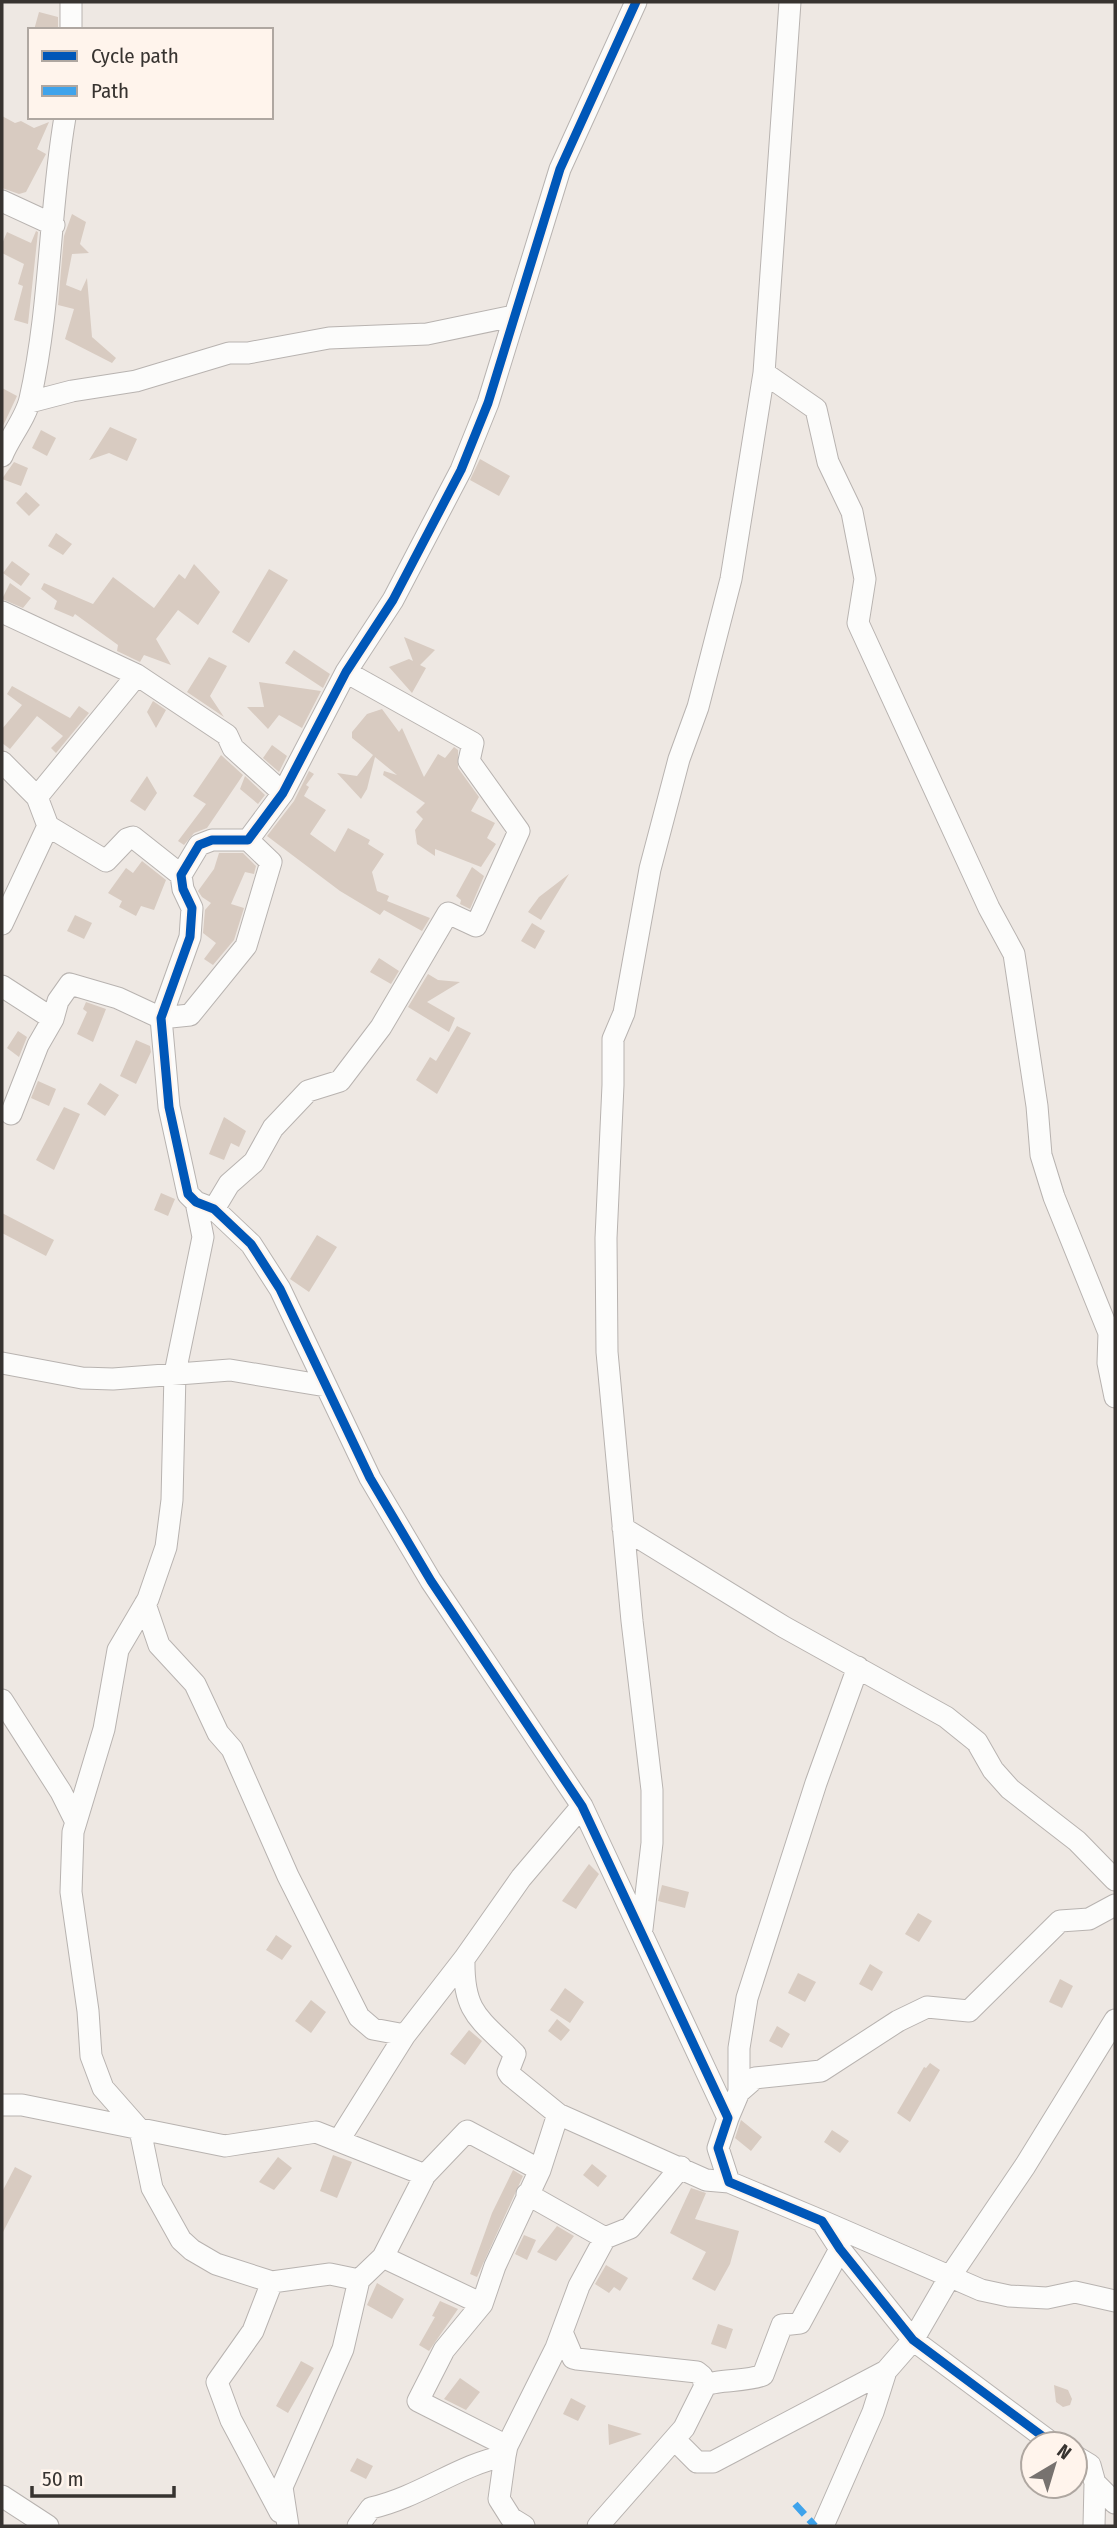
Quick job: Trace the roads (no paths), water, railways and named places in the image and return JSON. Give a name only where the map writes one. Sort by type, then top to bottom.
[{"type":"street","points":[[71,2],[71,28]]},
{"type":"street","points":[[248,840],[283,793],[346,672],[393,600],[461,470],[488,403],[560,169],[636,2]]},
{"type":"street","points":[[642,1929],[652,1843],[652,1790],[607,1352],[606,1238],[613,1039],[624,1013],[650,869],[679,759],[698,708],[731,579],[764,373],[790,2]]},
{"type":"street","points":[[2,456],[6,434],[30,402],[54,225],[65,119]]},
{"type":"street","points":[[2,201],[54,225]]},
{"type":"street","points":[[30,402],[72,391],[136,381],[229,353],[248,353],[329,338],[433,333],[513,316]]},
{"type":"street","points":[[764,373],[816,409],[828,462],[852,512],[866,579],[858,623],[989,908],[1014,954],[1037,1106],[1041,1155],[1054,1197],[1109,1332],[1108,1363],[1115,1397]]},
{"type":"street","points":[[2,612],[137,675],[227,735],[233,748],[283,793]]},
{"type":"street","points":[[346,672],[473,743],[469,761],[519,831],[477,926],[448,913],[381,1027],[340,1081],[308,1091],[273,1128],[254,1162],[205,1205],[202,1237],[175,1373],[166,1547],[145,1604],[118,1650],[104,1728],[75,1820],[71,1892],[94,2072],[103,2088],[140,2130],[148,2177],[181,2240],[201,2257],[216,2264],[272,2282],[330,2274],[359,2280]]},
{"type":"street","points":[[37,797],[137,675]]},
{"type":"street","points":[[2,762],[37,797],[48,827],[106,862],[127,839],[133,837],[181,875]]},
{"type":"street","points":[[2,924],[48,827]]},
{"type":"street","points":[[11,1114],[38,1045],[53,1019],[58,1001],[71,984],[118,998],[161,1018],[190,1015],[246,947],[271,862],[248,840],[212,840],[199,845],[181,875],[183,889],[192,908],[190,937],[161,1018],[169,1107],[188,1194],[251,1244],[280,1289],[370,1478],[431,1581],[582,1806],[642,1929],[728,2118]]},
{"type":"street","points":[[2,986],[53,1019]]},
{"type":"street","points":[[2,1363],[103,1379],[230,1370],[326,1386]]},
{"type":"street","points":[[623,1528],[784,1628],[946,1717],[970,1735],[993,1770],[1010,1788],[1077,1841],[1115,1880]]},
{"type":"street","points":[[145,1604],[165,1654],[195,1684],[218,1733],[232,1749],[288,1876],[359,2017],[373,2029],[405,2035]]},
{"type":"street","points":[[739,2092],[739,2048],[747,1998],[816,1783],[858,1667]]},
{"type":"street","points":[[2,1700],[61,1792],[75,1820]]},
{"type":"street","points":[[339,2140],[405,2035],[464,1959],[521,1878],[582,1806]]},
{"type":"street","points":[[729,2182],[718,2148],[739,2092],[749,2081],[762,2076],[826,2068],[898,2021],[927,2007],[969,2011],[1059,1921],[1089,1919],[1115,1905]]},
{"type":"street","points":[[464,1959],[464,1991],[472,2011],[515,2054],[508,2072],[558,2114],[706,2180],[729,2182],[949,2278],[1009,2296],[1046,2298],[1075,2292],[1115,2301]]},
{"type":"street","points":[[675,2440],[696,2462],[713,2462],[886,2371],[913,2340],[949,2278],[1025,2166],[1115,2020]]},
{"type":"street","points":[[2,2105],[22,2105],[225,2146],[316,2132],[425,2175]]},
{"type":"street","points":[[506,2451],[418,2402],[444,2350],[482,2304],[527,2194],[540,2170],[558,2114]]},
{"type":"street","points":[[288,2526],[282,2487],[344,2349],[359,2280],[383,2257],[425,2175],[467,2131],[540,2170]]},
{"type":"street","points":[[524,2526],[511,2518],[499,2499],[506,2451],[562,2332],[579,2286],[605,2238],[630,2228],[681,2167]]},
{"type":"street","points":[[527,2194],[605,2238]]},
{"type":"street","points":[[822,2221],[840,2249],[913,2340],[1034,2430]]},
{"type":"street","points":[[598,2526],[687,2425],[705,2386],[710,2382],[730,2383],[763,2375],[782,2325],[800,2323],[840,2249]]},
{"type":"street","points":[[383,2257],[482,2304]]},
{"type":"street","points":[[272,2282],[253,2331],[217,2382],[231,2420],[288,2526]]},
{"type":"street","points":[[562,2332],[573,2358],[697,2372],[702,2376],[705,2386]]},
{"type":"street","points":[[823,2526],[873,2412],[886,2371]]},
{"type":"street","points":[[358,2526],[371,2508],[401,2501],[506,2451]]},
{"type":"street","points":[[1089,2464],[1095,2483],[1094,2526]]},
{"type":"street","points":[[1095,2483],[1115,2503]]},
{"type":"street","points":[[2,2496],[48,2526]]}]
